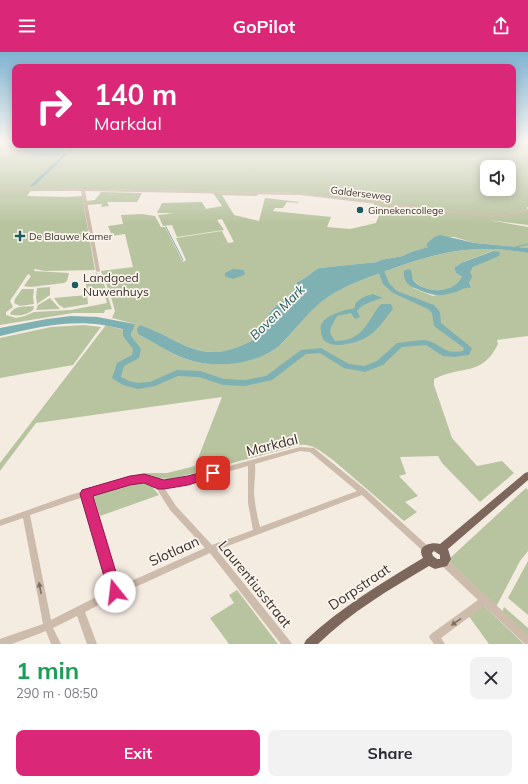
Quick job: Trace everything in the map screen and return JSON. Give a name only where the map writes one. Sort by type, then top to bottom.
[{"type":"main road","points":[[441,549],[528,475]]},
{"type":"main road","points":[[433,547],[441,549],[446,556],[444,562],[438,564],[428,555],[433,547]]},
{"type":"main road","name":"Dorpstraat","points":[[310,644],[339,617],[428,555]]},
{"type":"street","name":"Galderseweg","points":[[0,188],[300,194],[488,216],[506,215],[528,210]]},
{"type":"street","points":[[83,190],[98,271]]},
{"type":"street","name":"Markdal","points":[[0,523],[130,480],[144,478],[158,484],[188,480],[300,449],[312,450],[363,492],[428,555]]},
{"type":"street","points":[[251,463],[253,468],[251,484],[252,511],[258,532]]},
{"type":"street","name":"Laurentiusstraat","points":[[158,484],[173,508],[211,549],[287,644]]},
{"type":"street","name":"Slotlaan","points":[[0,644],[48,626],[115,592],[211,549],[363,492]]},
{"type":"street","points":[[86,494],[115,592]]},
{"type":"street","points":[[26,514],[48,626],[56,644]]},
{"type":"street","points":[[444,562],[528,641]]},
{"type":"street","points":[[440,644],[434,637],[484,601]]},
{"type":"street","points":[[80,610],[92,644]]},
{"type":"green space","points":[[0,169],[480,169],[480,196],[516,196],[516,169],[528,169],[528,207],[526,208],[528,209],[528,225],[488,220],[528,227],[528,248],[475,243],[454,237],[434,237],[426,244],[429,247],[403,256],[377,262],[319,268],[297,282],[293,291],[271,311],[257,337],[240,346],[226,351],[213,352],[188,347],[140,325],[138,334],[173,354],[186,359],[210,364],[236,363],[261,356],[272,351],[281,344],[321,302],[334,293],[369,277],[402,265],[437,255],[454,252],[489,249],[528,253],[528,336],[497,340],[498,344],[492,354],[478,366],[453,372],[434,379],[434,385],[452,438],[477,466],[502,461],[514,473],[480,502],[442,463],[438,456],[400,457],[406,474],[399,476],[418,496],[405,502],[417,512],[404,521],[333,460],[318,449],[305,445],[300,445],[169,479],[133,476],[146,473],[167,473],[195,466],[222,397],[36,423],[0,471],[0,463],[106,325],[131,332],[135,324],[112,318],[115,311],[109,290],[112,290],[108,289],[101,271],[133,267],[125,234],[112,236],[108,226],[123,224],[121,215],[142,214],[155,216],[161,227],[165,227],[183,262],[186,260],[176,238],[222,231],[228,243],[213,246],[234,242],[222,219],[217,220],[224,230],[177,237],[172,225],[163,226],[158,215],[174,213],[157,213],[162,203],[202,202],[206,209],[222,206],[213,193],[258,194],[257,196],[222,195],[234,215],[259,221],[265,198],[299,202],[287,202],[283,208],[275,208],[273,211],[331,217],[327,227],[350,229],[376,223],[382,207],[374,205],[374,203],[299,193],[30,188],[76,191],[31,191],[27,196],[82,196],[95,270],[45,271],[35,269],[34,271],[69,273],[67,281],[64,283],[31,287],[24,286],[31,276],[28,274],[10,301],[13,307],[6,312],[6,315],[16,318],[34,312],[71,310],[107,303],[104,291],[106,291],[112,309],[105,310],[104,313],[73,313],[0,325]],"holes":[[[492,251],[500,253],[473,267],[470,271],[469,286],[433,296],[413,288],[411,270],[412,278],[423,287],[438,290],[445,289],[458,283],[462,277],[456,273],[454,268],[461,263]]]},
{"type":"green space","points":[[101,192],[142,193],[137,202],[107,202],[109,206],[101,207],[102,204],[87,205],[86,201],[95,200]]},
{"type":"green space","points":[[95,272],[101,277],[106,289],[86,293],[86,281],[81,280],[99,278]]},
{"type":"green space","points":[[50,287],[50,295],[37,304],[37,288]]},
{"type":"green space","points":[[22,289],[34,289],[34,304],[20,306],[14,303]]},
{"type":"green space","points":[[87,295],[88,304],[64,308],[59,305],[54,298]]},
{"type":"green space","points":[[50,298],[60,309],[36,310],[38,305]]},
{"type":"green space","points":[[34,306],[31,312],[25,314],[10,314],[17,308]]},
{"type":"green space","points":[[84,325],[101,327],[73,365],[0,378],[0,338],[51,327]]},
{"type":"green space","points":[[143,481],[148,482],[159,495],[100,516],[93,494]]},
{"type":"green space","points":[[526,488],[528,490],[528,551],[520,561],[496,607],[448,560]]},
{"type":"green space","points":[[528,561],[528,615],[508,598]]},
{"type":"green space","points":[[237,590],[278,644],[229,644],[210,618],[234,603],[229,595]]},
{"type":"green space","points":[[483,605],[524,644],[489,644],[468,615]]},
{"type":"green space","points":[[504,607],[528,628],[528,636],[502,612]]},
{"type":"water","points":[[48,169],[52,169],[34,186],[30,186]]},
{"type":"water","points":[[440,235],[475,243],[528,248],[528,253],[489,249],[454,252],[437,255],[402,265],[369,277],[328,297],[309,313],[281,344],[261,357],[249,361],[223,364],[197,362],[173,354],[138,334],[137,329],[140,325],[188,347],[212,352],[225,351],[240,346],[257,337],[271,311],[293,291],[297,282],[313,271],[319,268],[377,262],[403,256],[428,247],[426,244],[434,237]]},
{"type":"water","points":[[493,251],[500,252],[499,256],[473,267],[470,272],[472,277],[469,283],[471,288],[465,288],[445,295],[432,294],[411,286],[406,282],[404,277],[404,271],[408,269],[411,270],[413,280],[418,285],[431,290],[446,289],[458,283],[462,277],[456,273],[454,268],[461,263]]},
{"type":"water","points":[[233,269],[243,270],[245,273],[244,275],[233,279],[225,276],[225,273]]},
{"type":"water","points":[[373,294],[383,298],[359,308],[357,311],[360,317],[355,319],[351,313],[337,316],[331,327],[330,333],[335,341],[351,338],[362,331],[379,306],[382,304],[391,304],[393,309],[376,330],[366,338],[349,344],[336,345],[325,341],[321,333],[323,321],[345,310],[355,308],[355,304],[359,300]]},
{"type":"water","points":[[71,316],[97,317],[135,324],[132,332],[97,324],[81,323],[34,328],[0,336],[0,328]]},
{"type":"waterway","points":[[166,227],[183,260]]},
{"type":"waterway","name":"Boven Mark","points":[[516,247],[528,244]]},
{"type":"waterway","points":[[127,326],[127,336],[137,349],[136,356],[120,365],[116,378],[126,383],[138,386],[152,384],[177,373],[200,374],[223,382],[245,383],[269,378],[304,352],[321,350],[347,366],[365,369],[380,363],[400,345],[427,343],[446,354],[454,355],[466,353],[468,348],[444,331],[437,324],[436,312],[431,307],[395,292],[386,284],[380,268]]},
{"type":"place","name":"Ginnekencollege","points":[[360,210]]},
{"type":"place","name":"De Blauwe Kamer","points":[[20,236]]},
{"type":"place","name":"Landgoed Nuwenhuys","points":[[75,285]]},
{"type":"route","points":[[115,592],[86,494],[130,480],[144,478],[158,484],[164,484],[188,480],[213,473]]}]
